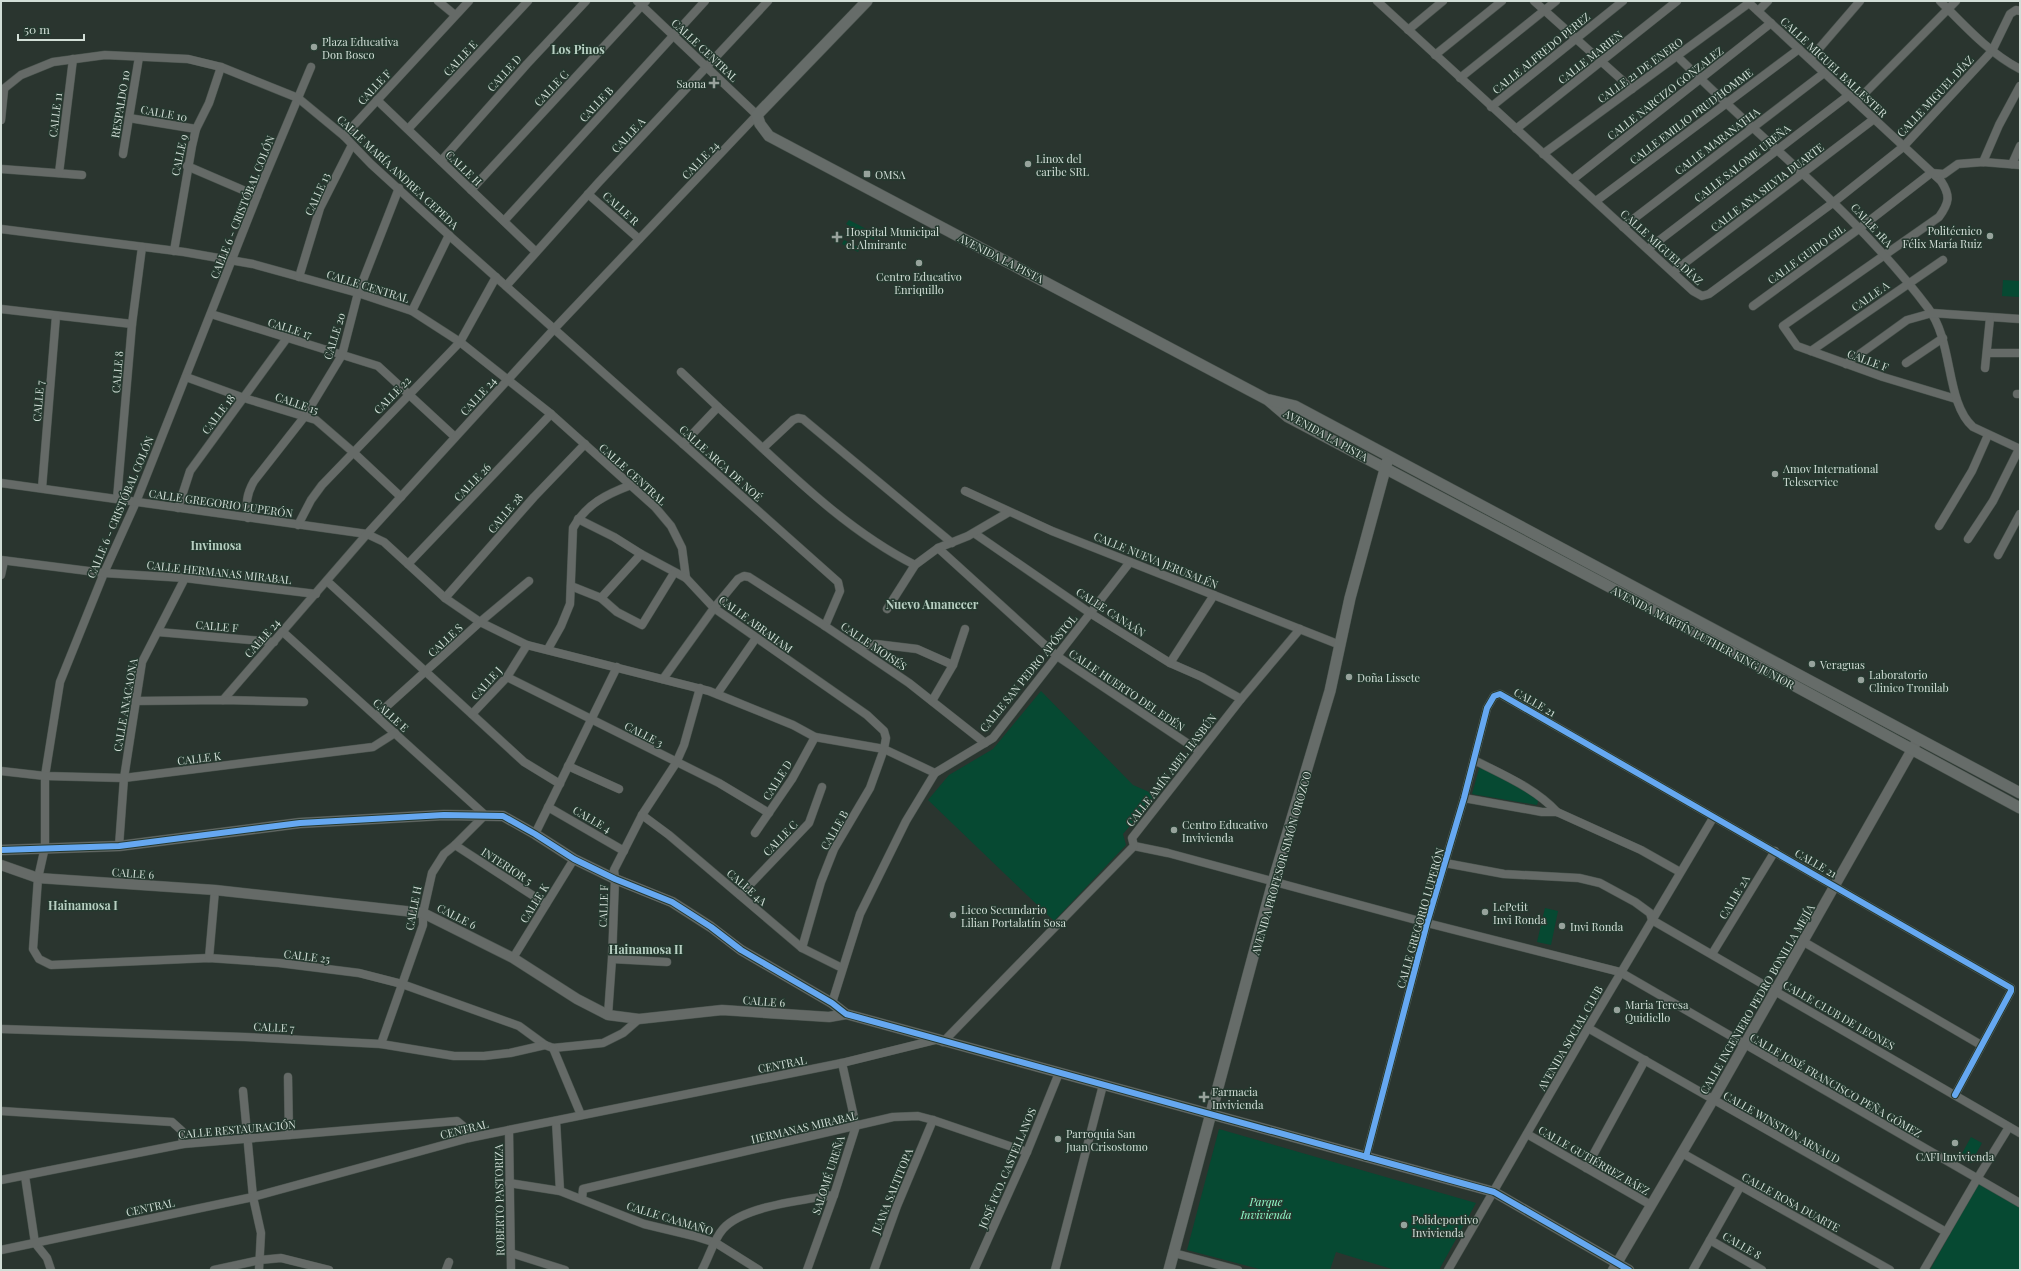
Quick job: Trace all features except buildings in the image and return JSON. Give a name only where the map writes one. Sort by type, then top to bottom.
[{"type":"main road","points":[[757,115],[867,1]]},
{"type":"main road","name":"AVENIDA LA PISTA","points":[[757,115],[760,124],[769,136],[1268,400],[1288,417],[1385,467]]},
{"type":"main road","name":"AVENIDA LA PISTA","points":[[1268,400],[1295,406],[1389,456]]},
{"type":"main road","name":"AVENIDA PROFESOR SIMÓN OROZCO","points":[[1169,1270],[1274,882],[1328,697],[1350,598],[1389,456]]},
{"type":"main road","name":"AVENIDA MARTÍN LUTHER KING JUNIOR","points":[[1389,456],[2020,793]]},
{"type":"main road","name":"AVENIDA MARTÍN LUTHER KING JUNIOR","points":[[1385,467],[1725,648],[1912,751],[2020,808]]},
{"type":"street","points":[[438,1],[456,15]]},
{"type":"street","name":"CALLE F","points":[[344,136],[468,1]]},
{"type":"street","name":"CALLE E","points":[[408,129],[528,1]]},
{"type":"street","name":"CALLE D","points":[[441,161],[527,64],[586,1]]},
{"type":"street","name":"CALLE B","points":[[504,221],[705,1]]},
{"type":"street","name":"CALLE A","points":[[506,286],[588,194],[768,1]]},
{"type":"street","points":[[1408,30],[1443,1]]},
{"type":"street","points":[[1435,55],[1502,1]]},
{"type":"street","points":[[1534,1],[1632,89]]},
{"type":"street","points":[[1460,78],[1556,1]]},
{"type":"street","name":"CALLE ALFREDO PEREZ","points":[[1491,107],[1622,1]]},
{"type":"street","name":"CALLE MARIEN","points":[[1516,129],[1677,1]]},
{"type":"street","points":[[1758,11],[1768,1]]},
{"type":"street","points":[[1810,59],[1860,1]]},
{"type":"street","points":[[1940,1],[1992,51],[2020,69]]},
{"type":"street","points":[[1856,102],[1956,1]]},
{"type":"street","name":"CALLE MIGUEL BALLESTER","points":[[1748,2],[1941,181],[1947,190],[1947,205],[1939,217],[1884,254]]},
{"type":"street","name":"CALLE 21 DE ENERO","points":[[1543,154],[1748,2]]},
{"type":"street","name":"CALLE CENTRAL","points":[[642,3],[757,115]]},
{"type":"street","name":"CALLE C","points":[[471,190],[642,3]]},
{"type":"street","name":"CALLE MIGUEL DÍAZ","points":[[1382,3],[1408,30],[1491,107],[1673,272],[1702,296],[1709,294],[1834,202],[1903,147],[1992,51],[2010,14],[2016,10],[2020,11]]},
{"type":"street","name":"CALLE NARCIZO GONZALEZ","points":[[1572,180],[1771,23]]},
{"type":"street","name":"CALLE EMILIO PRUD'HOMME","points":[[1596,201],[1799,49]]},
{"type":"street","name":"CALLE MARÍA ANDREA CEPEDA","points":[[3,91],[21,75],[53,62],[105,55],[188,59],[221,68],[298,98],[344,136],[449,235],[555,328]]},
{"type":"street","name":"CALLE 1RA","points":[[1677,56],[1834,202],[1884,254],[1932,313],[1943,338],[1956,399],[1968,422],[1973,428],[2019,449]]},
{"type":"street","name":"RESPALDO 10","points":[[123,154],[139,57]]},
{"type":"street","name":"CALLE 11","points":[[59,173],[73,59]]},
{"type":"street","name":"CALLE 6 - CRISTÓBAL COLÓN","points":[[51,965],[39,959],[33,950],[38,878],[45,847],[45,776],[60,682],[104,573],[136,502],[232,260],[311,67]]},
{"type":"street","name":"CALLE 9","points":[[174,251],[187,166],[196,129],[209,103],[221,68]]},
{"type":"street","name":"CALLE MARANATHA","points":[[1624,227],[1824,73]]},
{"type":"street","points":[[1983,162],[1999,125],[2020,86]]},
{"type":"street","points":[[1,120],[3,91]]},
{"type":"street","name":"CALLE SALOME UREÑA","points":[[1648,249],[1849,96]]},
{"type":"street","name":"CALLE H","points":[[377,100],[536,252]]},
{"type":"street","name":"CALLE 24","points":[[223,700],[327,582],[367,534],[555,328],[757,115]]},
{"type":"street","name":"CALLE 10","points":[[129,118],[196,129]]},
{"type":"street","name":"CALLE ANA SILVIA DUARTE","points":[[1673,272],[1804,174],[1874,118]]},
{"type":"street","name":"CALLE 13","points":[[299,277],[320,208],[352,144]]},
{"type":"street","points":[[2016,165],[2020,146]]},
{"type":"street","name":"CALLE GUIDO GIL","points":[[1753,306],[1860,228],[1931,173],[1944,174],[1958,164],[1983,162],[2016,165]]},
{"type":"street","points":[[187,166],[258,196]]},
{"type":"street","points":[[1,169],[82,175]]},
{"type":"street","name":"CALLE 20","points":[[248,518],[246,501],[248,492],[254,481],[305,416],[342,355],[358,293],[399,188]]},
{"type":"street","name":"CALLE R","points":[[588,194],[639,239]]},
{"type":"street","name":"CALLE CENTRAL","points":[[1,229],[174,251],[232,260],[358,293],[412,311],[460,342],[551,414],[656,506],[671,526],[682,548],[686,578]]},
{"type":"street","points":[[412,311],[449,235]]},
{"type":"street","name":"CALLE 8","points":[[117,499],[132,324],[142,247]]},
{"type":"street","name":"CALLE F","points":[[1884,254],[1783,326],[1797,346],[1883,377],[1956,399]]},
{"type":"street","name":"CALLE A","points":[[1811,351],[1943,260]]},
{"type":"street","name":"CALLE 22","points":[[298,524],[311,500],[408,394],[460,342],[496,277]]},
{"type":"street","points":[[1,309],[132,324]]},
{"type":"street","points":[[1846,364],[1907,320],[1932,313],[2020,319]]},
{"type":"street","name":"CALLE 17","points":[[211,314],[378,366],[455,438]]},
{"type":"street","name":"CALLE 7","points":[[42,488],[56,316]]},
{"type":"street","points":[[1985,368],[1988,353],[1990,318]]},
{"type":"street","name":"CALLE ARCA DE NOÉ","points":[[555,328],[682,444],[838,582],[840,591],[825,626]]},
{"type":"street","name":"CALLE 18","points":[[178,508],[190,471],[287,338]]},
{"type":"street","points":[[1906,363],[1943,338]]},
{"type":"street","points":[[1988,353],[2020,353]]},
{"type":"street","points":[[681,372],[836,514],[891,553],[915,565]]},
{"type":"street","name":"CALLE 15","points":[[186,377],[244,398],[316,420],[354,452],[401,497]]},
{"type":"street","points":[[682,444],[718,407]]},
{"type":"street","name":"CALLE 26","points":[[408,564],[551,414]]},
{"type":"street","points":[[763,448],[793,420],[798,418],[803,419],[952,542]]},
{"type":"street","points":[[1939,526],[1972,471],[1988,435]]},
{"type":"street","name":"CALLE 28","points":[[445,598],[534,497],[584,444]]},
{"type":"street","points":[[1968,539],[1993,501],[2019,449]]},
{"type":"street","name":"CALLE GREGORIO LUPERÓN","points":[[1,482],[367,534],[384,542],[445,598],[480,622],[527,645],[700,688],[793,726],[815,737],[884,749],[935,774]]},
{"type":"street","points":[[548,649],[561,626],[570,604],[573,528],[578,519],[596,501],[631,485]]},
{"type":"street","name":"CALLE NUEVA JERUSALÉN","points":[[965,492],[1009,512],[1130,562],[1340,645]]},
{"type":"street","points":[[887,609],[915,565],[938,548],[974,533],[1009,512]]},
{"type":"street","points":[[1998,555],[2020,514]]},
{"type":"street","name":"CALLE ABRAHAM","points":[[578,519],[614,537],[674,573],[686,578],[714,608],[877,723],[884,731],[886,738],[884,749]]},
{"type":"street","name":"CALLE CANAÁN","points":[[974,533],[1090,613],[1170,663],[1202,677],[1241,699]]},
{"type":"street","name":"CALLE HUERTO DEL EDÉN","points":[[938,548],[1057,656],[1200,751]]},
{"type":"street","points":[[602,598],[641,554]]},
{"type":"street","points":[[1,575],[2,561]]},
{"type":"street","name":"CALLE HERMANAS MIRABAL","points":[[2,561],[104,573],[185,578],[316,594]]},
{"type":"street","name":"CALLE SAN PEDRO APÓSTOL","points":[[832,1002],[860,914],[906,821],[935,774],[993,738],[1130,562]]},
{"type":"street","points":[[571,586],[602,598],[617,612],[642,625],[674,573]]},
{"type":"street","name":"CALLE MOISÉS","points":[[714,608],[738,579],[744,576],[749,577],[909,683],[985,743]]},
{"type":"street","name":"CALLE ANACAONA","points":[[119,846],[124,778],[142,662],[185,578]]},
{"type":"street","name":"CALLE S","points":[[376,716],[480,622],[529,581]]},
{"type":"street","points":[[327,582],[524,762],[560,784]]},
{"type":"street","points":[[1170,663],[1214,595]]},
{"type":"street","points":[[663,679],[714,608]]},
{"type":"street","points":[[932,702],[953,665],[965,629]]},
{"type":"street","name":"CALLE AMÍN ABEL HASBÚN","points":[[939,1041],[1134,846],[1132,838],[1241,699],[1300,629]]},
{"type":"street","name":"CALLE F","points":[[158,632],[274,642]]},
{"type":"street","name":"CALLE E","points":[[283,632],[485,815]]},
{"type":"street","points":[[717,694],[756,638]]},
{"type":"street","points":[[855,646],[876,644],[917,649],[953,665]]},
{"type":"street","name":"CALLE J","points":[[472,714],[507,677],[527,645]]},
{"type":"street","points":[[535,834],[617,667]]},
{"type":"street","name":"CALLE 3","points":[[507,677],[676,763],[719,783],[769,813]]},
{"type":"street","points":[[614,875],[642,815],[676,763],[684,745],[700,688]]},
{"type":"street","name":"CALLE GREGORIO LUPERÓN","points":[[1366,1157],[1427,923],[1464,798],[1490,701],[1494,696],[1500,694],[1505,696]]},
{"type":"street","name":"CALLE 21","points":[[1505,696],[1713,818],[1775,851],[2010,988],[2011,991],[1955,1095]]},
{"type":"street","points":[[135,701],[223,700],[304,702]]},
{"type":"street","name":"CALLE K","points":[[1,771],[45,776],[124,778],[373,747],[395,733]]},
{"type":"street","name":"CALLE D","points":[[755,833],[792,779],[815,737]]},
{"type":"street","name":"CALLE INGENIERO PEDRO BONILLA MEJÍA","points":[[1615,1267],[1804,942],[1918,739]]},
{"type":"street","name":"CALLE B","points":[[802,948],[821,882],[834,849],[870,788],[884,749]]},
{"type":"street","points":[[1474,760],[1527,788],[1548,802],[1557,812],[1641,850],[1680,872]]},
{"type":"street","points":[[568,766],[619,789]]},
{"type":"street","name":"CALLE C","points":[[740,895],[809,823],[822,787]]},
{"type":"street","points":[[1464,798],[1542,812],[1557,812]]},
{"type":"street","name":"CALLE 4","points":[[548,807],[624,851]]},
{"type":"street","points":[[1,850],[45,847],[119,846],[300,824],[485,815],[503,816],[574,859],[614,875],[672,902],[711,927],[741,950],[832,1002],[846,1014],[939,1041],[1494,1192],[1615,1267],[1629,1270]]},
{"type":"street","name":"CALLE H","points":[[381,1044],[423,925],[423,913],[432,873],[444,854],[485,815]]},
{"type":"street","name":"CALLE 4A","points":[[642,815],[669,835],[802,948],[842,968]]},
{"type":"street","name":"AVENIDA SOCIAL CLUB","points":[[1448,1270],[1620,972],[1713,818]]},
{"type":"street","name":"INTERIOR 5","points":[[455,845],[546,904]]},
{"type":"street","name":"CALLE JOSÉ FRANCISCO PEÑA GÓMEZ","points":[[1134,846],[1620,972],[2020,1203]]},
{"type":"street","name":"CALLE 2A","points":[[1712,954],[1775,851]]},
{"type":"street","name":"CALLE K","points":[[513,958],[574,859]]},
{"type":"street","name":"CALLE CLUB DE LEONES","points":[[1445,863],[1504,874],[1579,878],[1600,883],[1635,902],[1650,913],[1652,920],[2020,1133]]},
{"type":"street","points":[[1,865],[38,878]]},
{"type":"street","name":"CALLE F","points":[[608,1014],[612,959],[614,875]]},
{"type":"street","name":"CALLE 6","points":[[38,878],[215,890],[423,913],[513,958],[578,999],[608,1014],[639,1019],[722,1010],[829,1017],[846,1014]]},
{"type":"street","points":[[209,958],[215,890]]},
{"type":"street","points":[[1804,942],[1981,1045]]},
{"type":"street","name":"CALLE 25","points":[[51,965],[209,958],[279,963],[359,973],[402,984],[519,1026],[544,1045]]},
{"type":"street","points":[[612,959],[667,962]]},
{"type":"street","points":[[544,1045],[553,1048],[603,1044],[623,1033],[639,1019]]},
{"type":"street","name":"CALLE WINSTON ARNAUD","points":[[1588,1028],[1946,1232]]},
{"type":"street","name":"CALLE 7","points":[[1,1029],[244,1037],[381,1044],[462,1056],[510,1053],[544,1045]]},
{"type":"street","name":"CENTRAL","points":[[1,1250],[253,1197],[469,1138],[842,1063],[939,1041]]},
{"type":"street","points":[[553,1048],[581,1115]]},
{"type":"street","points":[[1586,1168],[1645,1060]]},
{"type":"street","name":"SALOMÉ UREÑA","points":[[807,1270],[834,1195],[856,1126],[842,1063]]},
{"type":"street","name":"JOSÉ FCO. CASTELLANOS","points":[[974,1270],[1027,1152],[1059,1073]]},
{"type":"street","points":[[288,1077],[289,1135]]},
{"type":"street","points":[[1055,1270],[1103,1085]]},
{"type":"street","points":[[243,1091],[253,1197],[261,1233],[259,1270]]},
{"type":"street","points":[[1,1111],[172,1122],[182,1131],[183,1144]]},
{"type":"street","name":"HERMANAS MIRABAL","points":[[582,1199],[583,1189],[893,1117],[918,1116],[1027,1152]]},
{"type":"street","name":"JUANA SALTITOPA","points":[[874,1270],[896,1206],[933,1120]]},
{"type":"street","name":"CALLE RESTAURACIÓN","points":[[1,1180],[183,1144],[247,1138],[457,1121],[463,1126],[469,1138]]},
{"type":"street","points":[[556,1121],[560,1191]]},
{"type":"street","points":[[1924,1270],[2009,1127]]},
{"type":"street","name":"ROBERTO PASTORIZA","points":[[509,1130],[511,1270]]},
{"type":"street","name":"CALLE GUTIÉRREZ BÁEZ","points":[[1527,1134],[1651,1206]]},
{"type":"street","name":"CALLE ROSA DUARTE","points":[[1682,1153],[1890,1270]]},
{"type":"street","points":[[25,1176],[35,1243],[47,1258],[51,1270]]},
{"type":"street","name":"CALLE CAAMAÑO","points":[[509,1183],[560,1191],[644,1224],[716,1243],[759,1270]]},
{"type":"street","points":[[1693,1270],[1740,1187]]},
{"type":"street","points":[[702,1270],[722,1230],[732,1221],[743,1215],[785,1203],[834,1195]]},
{"type":"street","name":"CALLE 8","points":[[1710,1240],[1762,1270]]},
{"type":"street","points":[[511,1253],[565,1270]]},
{"type":"street","points":[[1174,1253],[1238,1270]]},
{"type":"street","points":[[214,1270],[260,1260],[281,1258],[329,1270]]},
{"type":"street","points":[[446,1270],[449,1262]]},
{"type":"green space","points":[[849,220],[874,233],[874,240],[846,224]]},
{"type":"green space","points":[[844,240],[860,248],[858,252],[842,244]]},
{"type":"green space","points":[[2003,280],[2020,281],[2019,297],[2002,296]]},
{"type":"green space","points":[[1041,691],[1133,785],[1156,795],[1123,834],[1126,845],[1054,921],[928,800],[949,775],[993,749]]},
{"type":"green space","points":[[1480,765],[1539,798],[1537,805],[1472,794]]},
{"type":"green space","points":[[1545,908],[1558,911],[1551,945],[1537,942]]},
{"type":"green space","name":"Parque Invivienda","points":[[1219,1129],[1476,1203],[1439,1270],[1395,1270],[1336,1252],[1330,1270],[1263,1270],[1187,1250]]},
{"type":"green space","points":[[1971,1137],[1982,1143],[1971,1163],[1960,1157]]},
{"type":"green space","points":[[1978,1183],[2020,1207],[2020,1270],[1930,1270]]},
{"type":"cycle path","points":[[1366,1157],[1427,923],[1464,798],[1487,708],[1494,696],[1500,694],[2011,988],[2011,991],[1955,1095]]},
{"type":"cycle path","points":[[1,850],[119,846],[300,823],[444,815],[503,816],[574,859],[615,879],[672,902],[711,927],[741,950],[832,1003],[846,1014],[1494,1192],[1629,1270]]},
{"type":"place","name":"Plaza Educativa Don Bosco","points":[[314,47]]},
{"type":"place","name":"Saona","points":[[714,83]]},
{"type":"place","name":"Linox del caribe SRL","points":[[1028,164]]},
{"type":"place","name":"OMSA","points":[[867,174]]},
{"type":"place","name":"Politécnico Félix María Ruiz","points":[[1990,236]]},
{"type":"place","name":"Hospital Municipal el Almirante","points":[[837,237]]},
{"type":"place","name":"Centro Educativo Enriquillo","points":[[919,263]]},
{"type":"place","name":"Amov International Teleservice","points":[[1775,474]]},
{"type":"place","name":"Veraguas","points":[[1812,664]]},
{"type":"place","name":"Doña Lissete","points":[[1349,677]]},
{"type":"place","name":"Laboratorio Clinico Tronilab","points":[[1861,680]]},
{"type":"place","name":"Centro Educativo Invivienda","points":[[1174,830]]},
{"type":"place","name":"LePetit Invi Ronda","points":[[1485,912]]},
{"type":"place","name":"Liceo Secundario Lilian Portalatín Sosa","points":[[953,915]]},
{"type":"place","name":"Invi Ronda","points":[[1562,926]]},
{"type":"place","name":"Maria Teresa Quidiello","points":[[1617,1010]]},
{"type":"place","name":"Farmacia Invivienda","points":[[1204,1097]]},
{"type":"place","name":"Parroquia San Juan Crisostomo","points":[[1058,1139]]},
{"type":"place","name":"CAFI Invivienda","points":[[1955,1143]]},
{"type":"place","name":"Polideportivo Invivienda","points":[[1404,1225]]},
{"type":"district","name":"Los Pinos","points":[[578,49]]},
{"type":"district","name":"Invimosa","points":[[216,545]]},
{"type":"district","name":"Nuevo Amanecer","points":[[932,604]]},
{"type":"district","name":"Hainamosa I","points":[[83,905]]},
{"type":"district","name":"Hainamosa II","points":[[646,949]]}]
